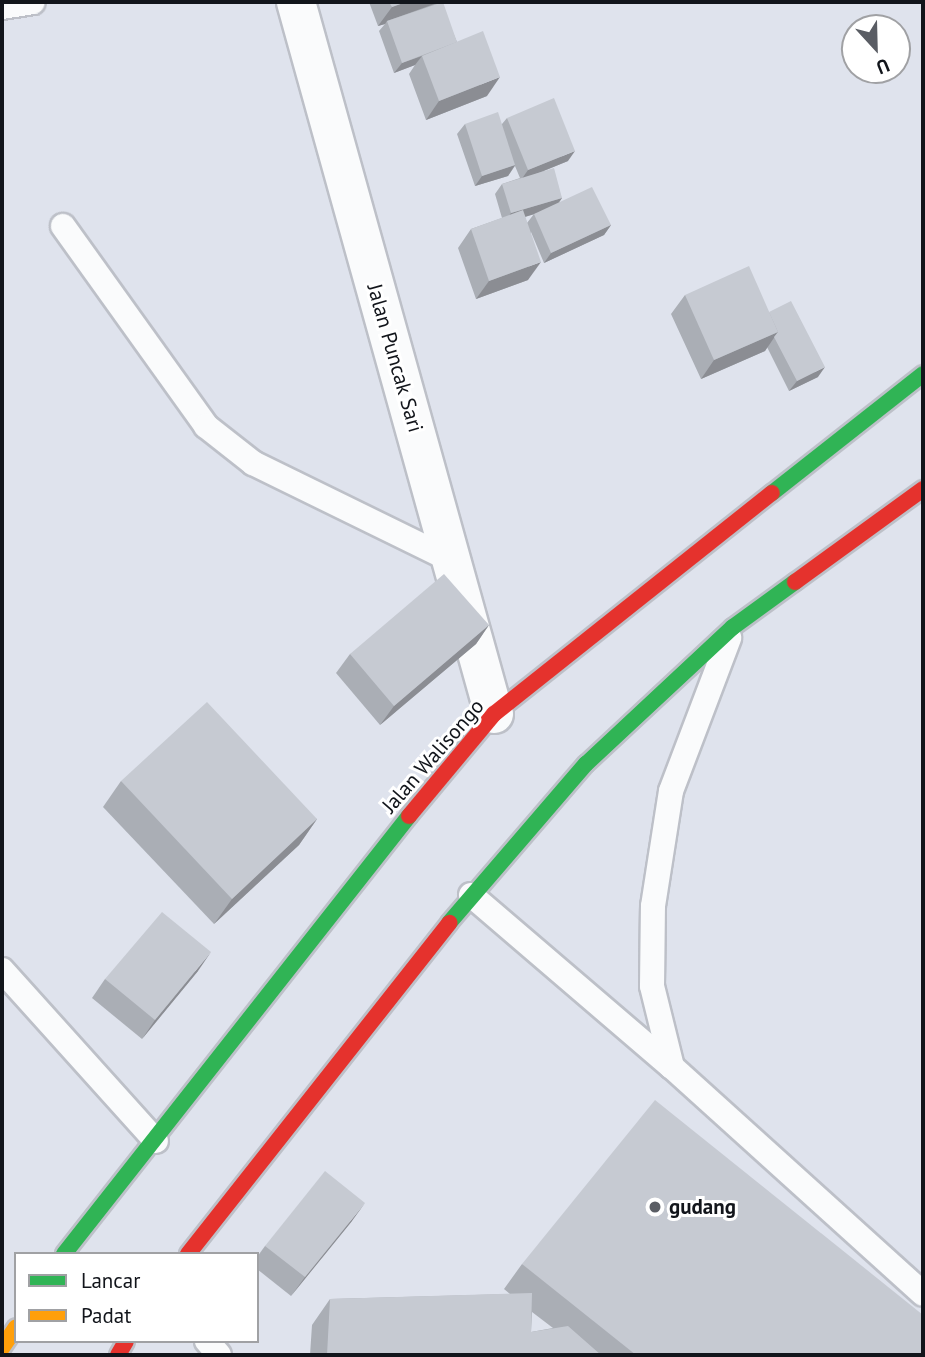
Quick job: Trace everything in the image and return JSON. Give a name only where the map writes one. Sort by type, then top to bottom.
[{"type":"highway","name":"Jalan Walisongo","points":[[65,1252],[80,1229],[156,1141],[395,833],[494,714],[923,374]]},
{"type":"highway","points":[[190,1252],[471,895],[586,764],[733,627],[923,489]]},
{"type":"highway","points":[[2,1348],[14,1330]]},
{"type":"street","name":"Jalan Puncak Sari","points":[[296,2],[494,714]]},
{"type":"lane","points":[[2,8],[33,2]]},
{"type":"lane","points":[[62,226],[206,426],[253,463],[451,560]]},
{"type":"lane","points":[[672,1068],[652,986],[653,906],[671,791],[733,627]]},
{"type":"lane","points":[[471,895],[672,1068],[923,1294]]},
{"type":"lane","points":[[2,970],[156,1141]]},
{"type":"building","points":[[389,2],[406,2],[392,7]]},
{"type":"building","points":[[443,2],[457,42],[402,63],[387,21]]},
{"type":"building","points":[[483,31],[500,77],[439,101],[422,56]]},
{"type":"building","points":[[554,98],[575,151],[528,170],[507,118]]},
{"type":"building","points":[[498,112],[515,165],[482,176],[465,124]]},
{"type":"building","points":[[554,168],[562,198],[511,213],[502,184]]},
{"type":"building","points":[[592,187],[611,225],[551,253],[534,214]]},
{"type":"building","points":[[523,210],[541,262],[489,281],[471,229]]},
{"type":"building","points":[[749,266],[778,332],[714,360],[685,295]]},
{"type":"building","points":[[791,301],[825,367],[797,381],[774,337],[778,332],[769,312]]},
{"type":"building","points":[[444,574],[489,625],[394,706],[350,654]]},
{"type":"building","points":[[207,702],[317,819],[232,899],[121,781]]},
{"type":"building","points":[[162,912],[211,952],[155,1020],[105,979]]},
{"type":"building","name":"gudang","points":[[655,1100],[923,1315],[923,1355],[636,1355],[522,1264]]},
{"type":"building","points":[[325,1171],[365,1203],[305,1277],[265,1246]]},
{"type":"building","points":[[532,1293],[531,1332],[568,1326],[601,1355],[327,1355],[330,1299]]},
{"type":"traffic: fast","points":[[772,493],[923,374]]},
{"type":"traffic: fast","points":[[449,923],[586,764],[733,627],[795,582]]},
{"type":"traffic: fast","points":[[66,1252],[409,816]]},
{"type":"traffic: slow","points":[[2,1348],[14,1330]]},
{"type":"traffic: jam","points":[[795,582],[923,489]]},
{"type":"traffic: jam","points":[[409,816],[494,714],[772,493]]},
{"type":"traffic: jam","points":[[190,1252],[449,923]]},
{"type":"traffic: jam","points":[[118,1355],[125,1343]]},
{"type":"place","name":"gudang","points":[[655,1207]]}]
